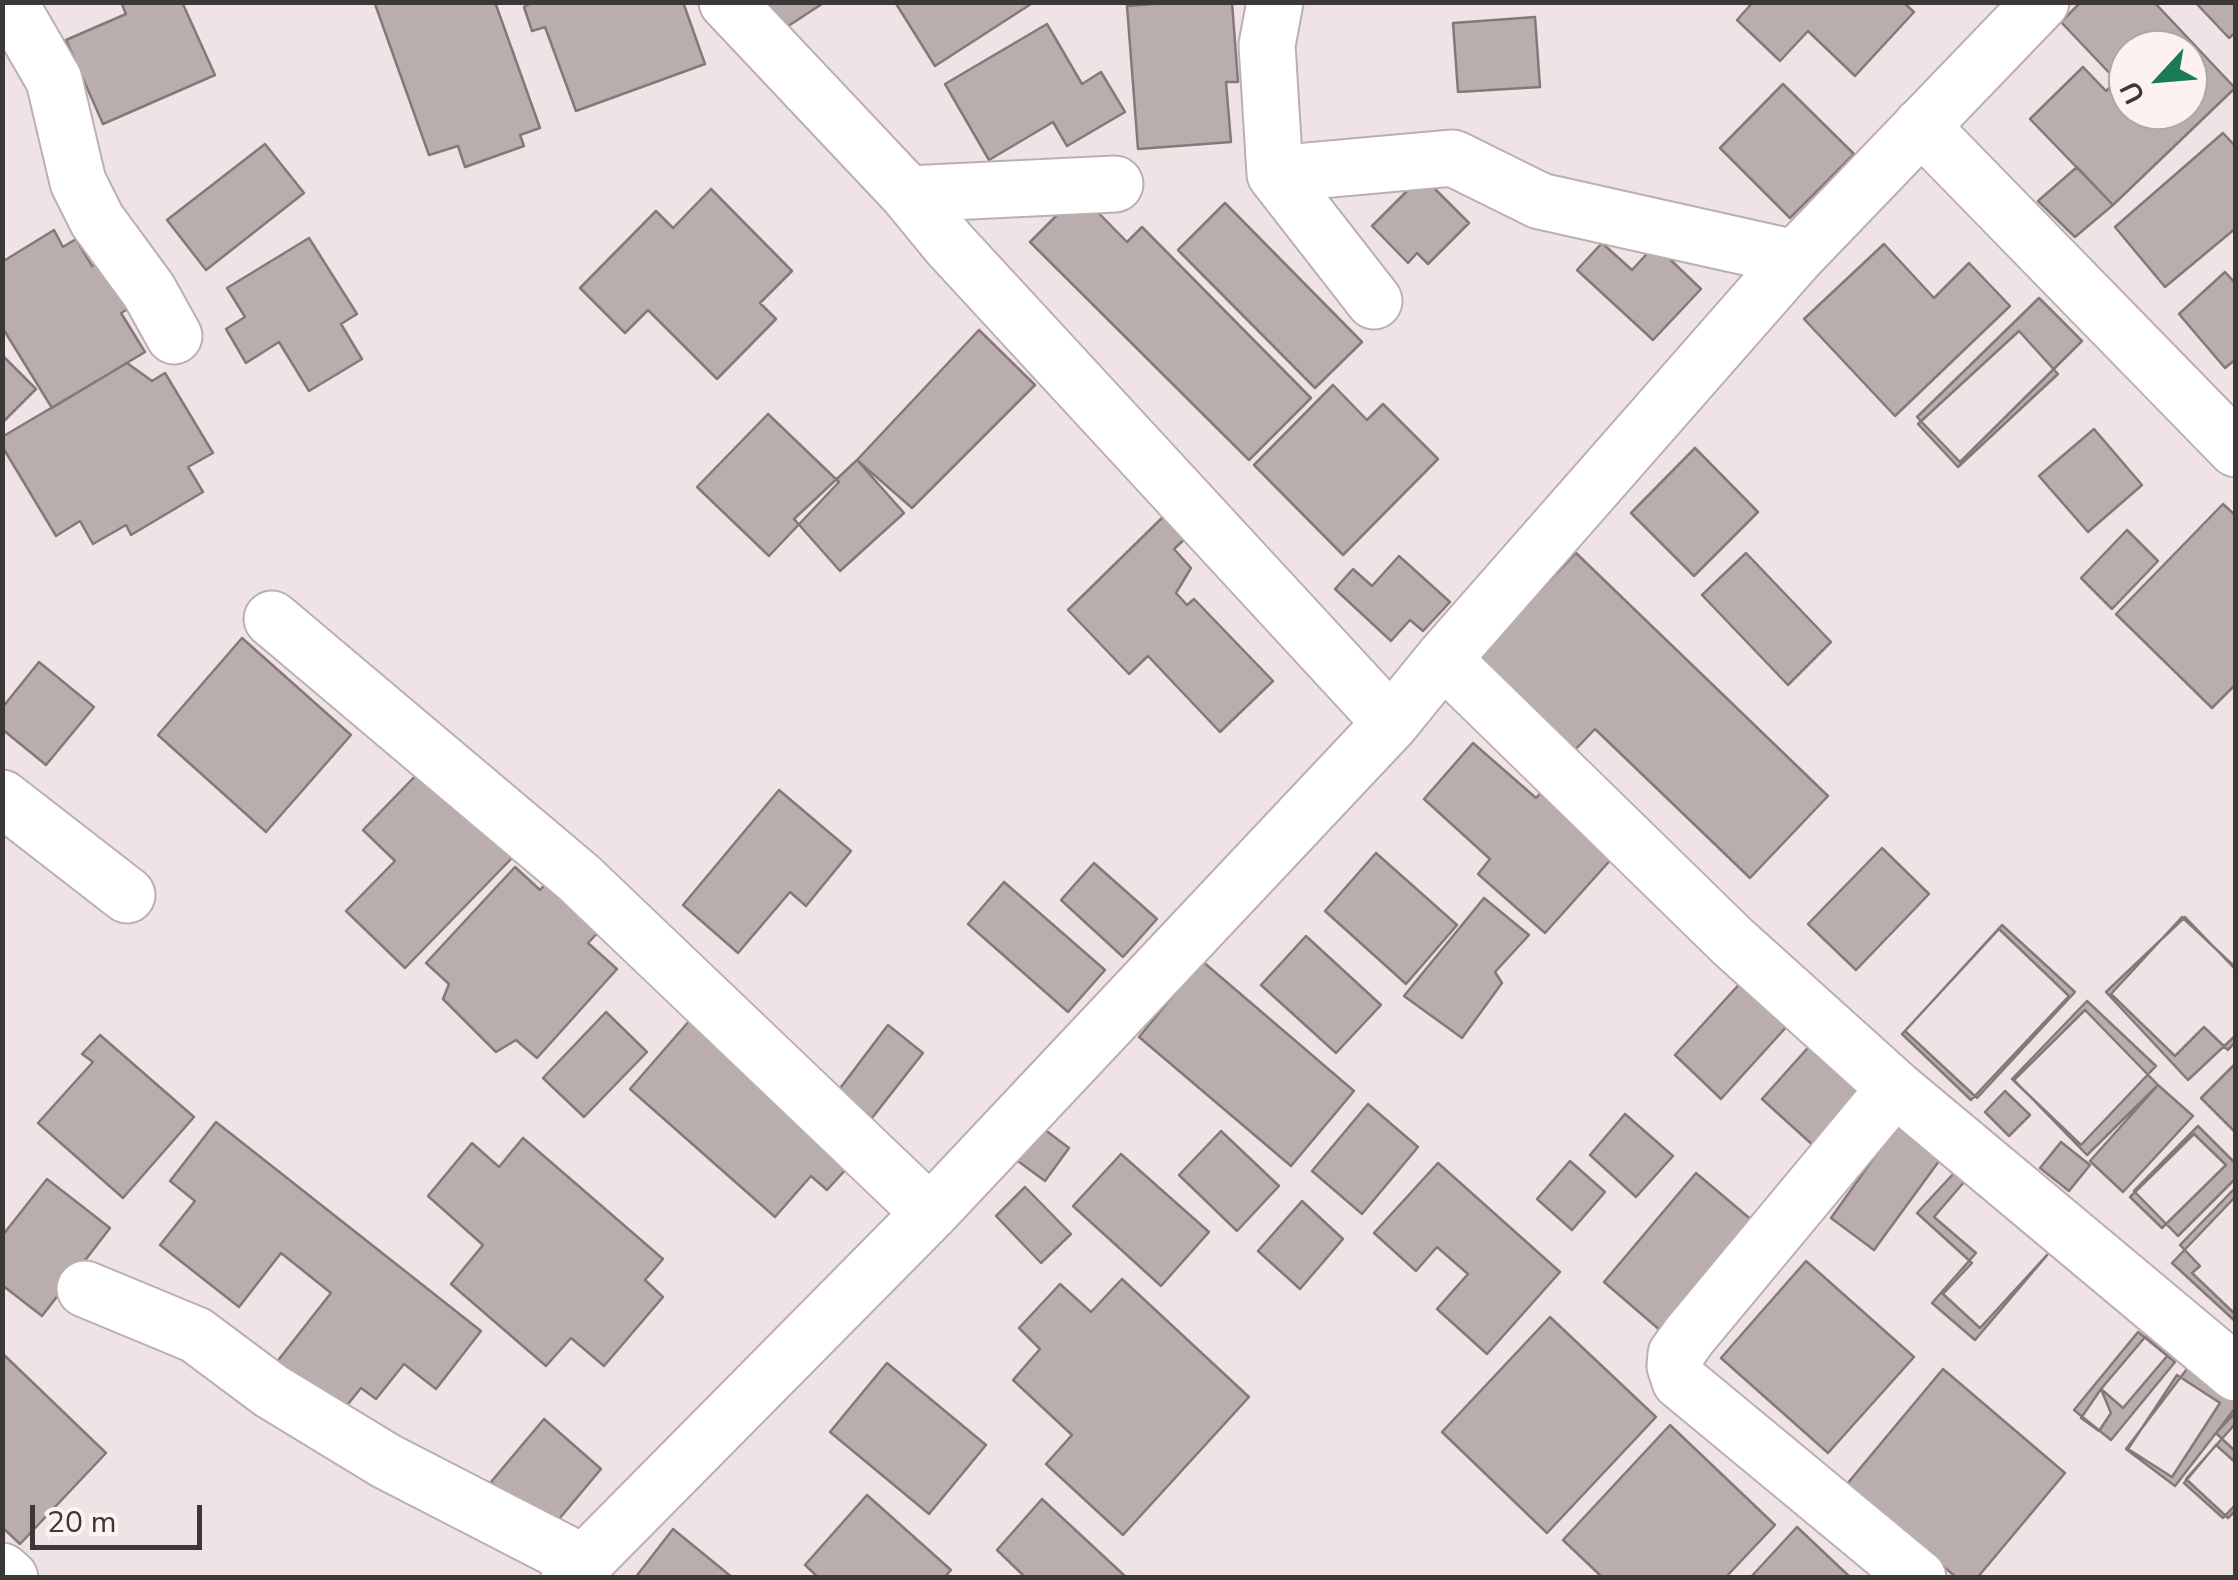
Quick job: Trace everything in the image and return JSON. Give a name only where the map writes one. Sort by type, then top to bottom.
[{"type":"street","points":[[8,2],[54,80],[78,182],[97,220],[174,336]]},
{"type":"street","points":[[726,2],[908,194],[949,244],[1391,723]]},
{"type":"street","points":[[1275,2],[1268,45],[1275,174],[1374,300]]},
{"type":"street","points":[[85,1289],[196,1335],[271,1390],[386,1461],[577,1570],[930,1213],[1391,723],[1794,258],[2041,2]]},
{"type":"street","points":[[1921,126],[2236,450]]},
{"type":"street","points":[[1275,174],[1453,158],[1540,201],[1794,258]]},
{"type":"street","points":[[908,194],[1116,184]]},
{"type":"street","points":[[272,619],[579,878],[930,1213]]},
{"type":"street","points":[[1443,659],[1733,942],[1895,1088],[2236,1372]]},
{"type":"street","points":[[2,798],[127,895]]},
{"type":"street","points":[[1895,1088],[1689,1336],[1676,1354],[1675,1366],[1680,1381],[1918,1578]]},
{"type":"street","points":[[2,1571],[10,1578]]},
{"type":"building","points":[[121,2],[182,2],[215,75],[103,124],[66,40],[126,14]]},
{"type":"building","points":[[495,2],[540,128],[520,135],[524,146],[465,167],[458,146],[429,155],[375,4]]},
{"type":"building","points":[[533,2],[683,2],[705,64],[576,111],[545,27],[532,31],[524,7]]},
{"type":"building","points":[[764,2],[825,2],[782,30]]},
{"type":"building","points":[[895,2],[1034,2],[935,66]]},
{"type":"building","points":[[1232,2],[1238,82],[1226,82],[1231,142],[1138,149],[1127,6]]},
{"type":"building","points":[[1753,2],[1903,2],[1914,12],[1855,76],[1808,31],[1780,61],[1737,20]]},
{"type":"building","points":[[2081,2],[2154,2],[2180,30],[2108,30],[2108,72],[2061,22]]},
{"type":"building","points":[[2195,2],[2236,2],[2236,32],[2229,38]]},
{"type":"building","points":[[1535,17],[1540,87],[1458,92],[1453,23]]},
{"type":"building","points":[[1047,24],[1082,84],[1101,72],[1125,112],[1067,146],[1053,122],[989,160],[945,84]]},
{"type":"building","points":[[2208,59],[2235,88],[2208,114]]},
{"type":"building","points":[[2083,67],[2106,91],[2108,130],[2191,130],[2113,205],[2030,119]]},
{"type":"building","points":[[1783,84],[1854,154],[1790,218],[1720,148]]},
{"type":"building","points":[[2223,133],[2236,147],[2236,228],[2165,287],[2115,227]]},
{"type":"building","points":[[265,144],[304,193],[206,270],[167,220]]},
{"type":"building","points":[[2077,167],[2113,205],[2075,237],[2038,201]]},
{"type":"building","points":[[1422,176],[1469,223],[1428,264],[1417,253],[1408,263],[1372,226]]},
{"type":"building","points":[[711,189],[792,271],[760,303],[776,319],[717,379],[648,310],[625,333],[580,288],[656,211],[673,228]]},
{"type":"building","points":[[1079,193],[1127,242],[1142,227],[1311,398],[1249,460],[1030,242]]},
{"type":"building","points":[[1225,203],[1362,342],[1315,388],[1178,250]]},
{"type":"building","points":[[54,230],[63,247],[76,239],[92,266],[103,260],[132,307],[121,313],[145,352],[52,408],[2,327],[2,262]]},
{"type":"building","points":[[309,238],[357,314],[341,324],[362,359],[309,391],[279,342],[246,363],[226,329],[245,317],[227,288]]},
{"type":"building","points":[[1602,243],[1632,270],[1655,245],[1701,289],[1653,340],[1577,270]]},
{"type":"building","points":[[1884,244],[1934,298],[1969,263],[2010,306],[1895,416],[1804,319]]},
{"type":"building","points":[[2225,272],[2236,284],[2236,359],[2225,368],[2179,314]]},
{"type":"building","points":[[2039,298],[2082,341],[1960,462],[1917,417]]},
{"type":"building","points":[[979,330],[1035,385],[912,508],[857,460]]},
{"type":"building","points":[[2019,331],[2058,374],[1958,467],[1918,424]]},
{"type":"building","points":[[2,355],[36,389],[2,423]]},
{"type":"building","points":[[127,363],[152,381],[165,373],[213,453],[188,467],[203,492],[131,535],[126,525],[93,544],[80,521],[56,536],[2,446],[2,437]]},
{"type":"building","points":[[1333,385],[1367,420],[1383,404],[1438,459],[1343,555],[1254,465]]},
{"type":"building","points":[[768,414],[839,482],[769,556],[697,487]]},
{"type":"building","points":[[2094,429],[2142,485],[2088,532],[2039,476]]},
{"type":"building","points":[[1695,448],[1758,512],[1694,576],[1631,513]]},
{"type":"building","points":[[857,460],[904,513],[840,571],[794,519]]},
{"type":"building","points":[[2223,504],[2236,516],[2236,684],[2212,708],[2116,614]]},
{"type":"building","points":[[1166,514],[1187,537],[1174,549],[1191,568],[1176,593],[1187,605],[1194,599],[1273,681],[1220,732],[1148,656],[1129,674],[1068,610]]},
{"type":"building","points":[[2127,530],[2158,561],[2112,609],[2081,578]]},
{"type":"building","points":[[1576,553],[1828,796],[1750,878],[1595,729],[1573,752],[1476,658]]},
{"type":"building","points":[[1746,553],[1831,642],[1788,685],[1702,595]]},
{"type":"building","points":[[1399,556],[1450,602],[1423,631],[1410,620],[1391,641],[1335,589],[1353,569],[1372,586]]},
{"type":"building","points":[[242,638],[351,735],[266,832],[158,735]]},
{"type":"building","points":[[39,662],[94,707],[46,765],[2,729],[2,708]]},
{"type":"building","points":[[1473,743],[1536,798],[1551,781],[1623,846],[1545,933],[1478,874],[1490,859],[1424,799]]},
{"type":"building","points":[[422,769],[512,858],[405,968],[346,911],[395,861],[363,830]]},
{"type":"building","points":[[779,790],[851,851],[806,906],[790,892],[738,953],[683,905]]},
{"type":"building","points":[[1882,848],[1929,894],[1856,970],[1808,924]]},
{"type":"building","points":[[1376,853],[1457,925],[1406,984],[1325,911]]},
{"type":"building","points":[[1094,863],[1157,919],[1123,957],[1061,900]]},
{"type":"building","points":[[515,867],[540,890],[554,874],[607,923],[588,943],[617,969],[537,1058],[516,1040],[496,1052],[443,999],[449,984],[426,963]]},
{"type":"building","points":[[1004,882],[1105,970],[1068,1012],[968,924]]},
{"type":"building","points":[[1484,898],[1529,935],[1495,972],[1502,983],[1462,1038],[1404,996]]},
{"type":"building","points":[[2182,917],[2236,968],[2236,1041],[2228,1050],[2204,1027],[2175,1056],[2111,994]]},
{"type":"building","points":[[2185,917],[2236,970],[2236,1035],[2188,1080],[2106,992]]},
{"type":"building","points":[[2002,925],[2075,992],[1977,1098],[1905,1031]]},
{"type":"building","points":[[1999,929],[2069,996],[1971,1100],[1902,1034]]},
{"type":"building","points":[[1306,936],[1381,1005],[1336,1053],[1261,985]]},
{"type":"building","points":[[1202,961],[1354,1091],[1291,1166],[1139,1037]]},
{"type":"building","points":[[1743,980],[1789,1024],[1721,1099],[1675,1055]]},
{"type":"building","points":[[2087,1001],[2156,1066],[2081,1145],[2012,1079]]},
{"type":"building","points":[[2085,1010],[2158,1085],[2087,1155],[2014,1080]]},
{"type":"building","points":[[606,1012],[647,1052],[584,1117],[543,1078]]},
{"type":"building","points":[[697,1012],[858,1156],[827,1190],[811,1176],[775,1217],[630,1089]]},
{"type":"building","points":[[888,1025],[923,1053],[872,1118],[838,1091]]},
{"type":"building","points":[[100,1035],[194,1117],[123,1198],[38,1123],[93,1062],[82,1054]]},
{"type":"building","points":[[1814,1041],[1869,1089],[1816,1148],[1762,1099]]},
{"type":"building","points":[[2236,1063],[2236,1133],[2201,1098]]},
{"type":"building","points":[[2158,1085],[2193,1116],[2123,1192],[2090,1161]]},
{"type":"building","points":[[2005,1091],[2030,1115],[2009,1136],[1985,1112]]},
{"type":"building","points":[[1368,1104],[1418,1147],[1362,1214],[1312,1171]]},
{"type":"building","points":[[1906,1113],[1950,1146],[1874,1250],[1831,1218]]},
{"type":"building","points":[[1625,1114],[1673,1156],[1636,1197],[1590,1155]]},
{"type":"building","points":[[1032,1120],[1069,1148],[1045,1181],[1007,1153]]},
{"type":"building","points":[[216,1122],[481,1331],[436,1389],[404,1364],[376,1399],[361,1388],[340,1414],[276,1363],[331,1293],[281,1253],[239,1307],[160,1245],[195,1201],[170,1181]]},
{"type":"building","points":[[2198,1126],[2236,1164],[2236,1178],[2178,1236],[2134,1191]]},
{"type":"building","points":[[1221,1131],[1279,1186],[1237,1231],[1179,1175]]},
{"type":"building","points":[[2194,1134],[2226,1165],[2162,1228],[2130,1197]]},
{"type":"building","points":[[523,1138],[663,1259],[645,1280],[663,1297],[604,1366],[571,1338],[546,1366],[451,1284],[483,1245],[428,1196],[472,1143],[499,1167]]},
{"type":"building","points":[[2061,1142],[2090,1165],[2069,1191],[2040,1168]]},
{"type":"building","points":[[1121,1154],[1209,1232],[1161,1286],[1073,1206]]},
{"type":"building","points":[[1967,1159],[2058,1243],[1980,1328],[1943,1294],[1972,1263],[1917,1213]]},
{"type":"building","points":[[1570,1161],[1605,1192],[1572,1230],[1537,1199]]},
{"type":"building","points":[[1438,1163],[1560,1272],[1487,1354],[1437,1309],[1468,1274],[1437,1247],[1416,1271],[1374,1233]]},
{"type":"building","points":[[1696,1173],[1754,1222],[1661,1331],[1604,1282]]},
{"type":"building","points":[[1970,1175],[2054,1247],[1975,1340],[1932,1303],[1976,1253],[1934,1217]]},
{"type":"building","points":[[47,1179],[110,1228],[42,1316],[2,1285],[2,1236]]},
{"type":"building","points":[[1025,1187],[1071,1234],[1041,1263],[996,1216]]},
{"type":"building","points":[[2236,1187],[2236,1315],[2192,1273],[2200,1266],[2180,1245]]},
{"type":"building","points":[[2236,1196],[2236,1322],[2172,1263]]},
{"type":"building","points":[[1302,1201],[1343,1239],[1300,1289],[1258,1251]]},
{"type":"building","points":[[1806,1261],[1914,1357],[1828,1453],[1721,1358]]},
{"type":"building","points":[[1122,1279],[1249,1397],[1123,1535],[1046,1464],[1072,1435],[1013,1380],[1040,1349],[1019,1328],[1060,1284],[1091,1312]]},
{"type":"building","points":[[1550,1317],[1656,1417],[1547,1533],[1442,1432]]},
{"type":"building","points":[[2138,1332],[2175,1362],[2111,1440],[2074,1410]]},
{"type":"building","points":[[2146,1336],[2168,1355],[2123,1408],[2101,1389]]},
{"type":"building","points":[[2,1353],[106,1453],[20,1544],[2,1527]]},
{"type":"building","points":[[2193,1361],[2236,1394],[2236,1407],[2175,1486],[2126,1449]]},
{"type":"building","points":[[887,1363],[986,1445],[929,1514],[830,1432]]},
{"type":"building","points":[[1943,1369],[2065,1473],[1977,1578],[1957,1578],[1847,1484]]},
{"type":"building","points":[[2177,1375],[2220,1403],[2172,1477],[2128,1449]]},
{"type":"building","points":[[2101,1389],[2111,1413],[2099,1431],[2081,1418]]},
{"type":"building","points":[[2236,1412],[2236,1452],[2216,1433]]},
{"type":"building","points":[[544,1419],[601,1469],[549,1531],[491,1482]]},
{"type":"building","points":[[2236,1423],[2236,1510],[2228,1518],[2186,1479]]},
{"type":"building","points":[[1670,1425],[1775,1525],[1725,1578],[1603,1578],[1563,1540]]},
{"type":"building","points":[[2216,1445],[2236,1463],[2236,1504],[2223,1518],[2184,1483]]},
{"type":"building","points":[[867,1495],[951,1570],[944,1578],[819,1578],[805,1565]]},
{"type":"building","points":[[1042,1499],[1127,1578],[1026,1578],[997,1550]]},
{"type":"building","points":[[1797,1527],[1851,1578],[1750,1578]]},
{"type":"building","points":[[673,1529],[733,1578],[635,1578]]}]
